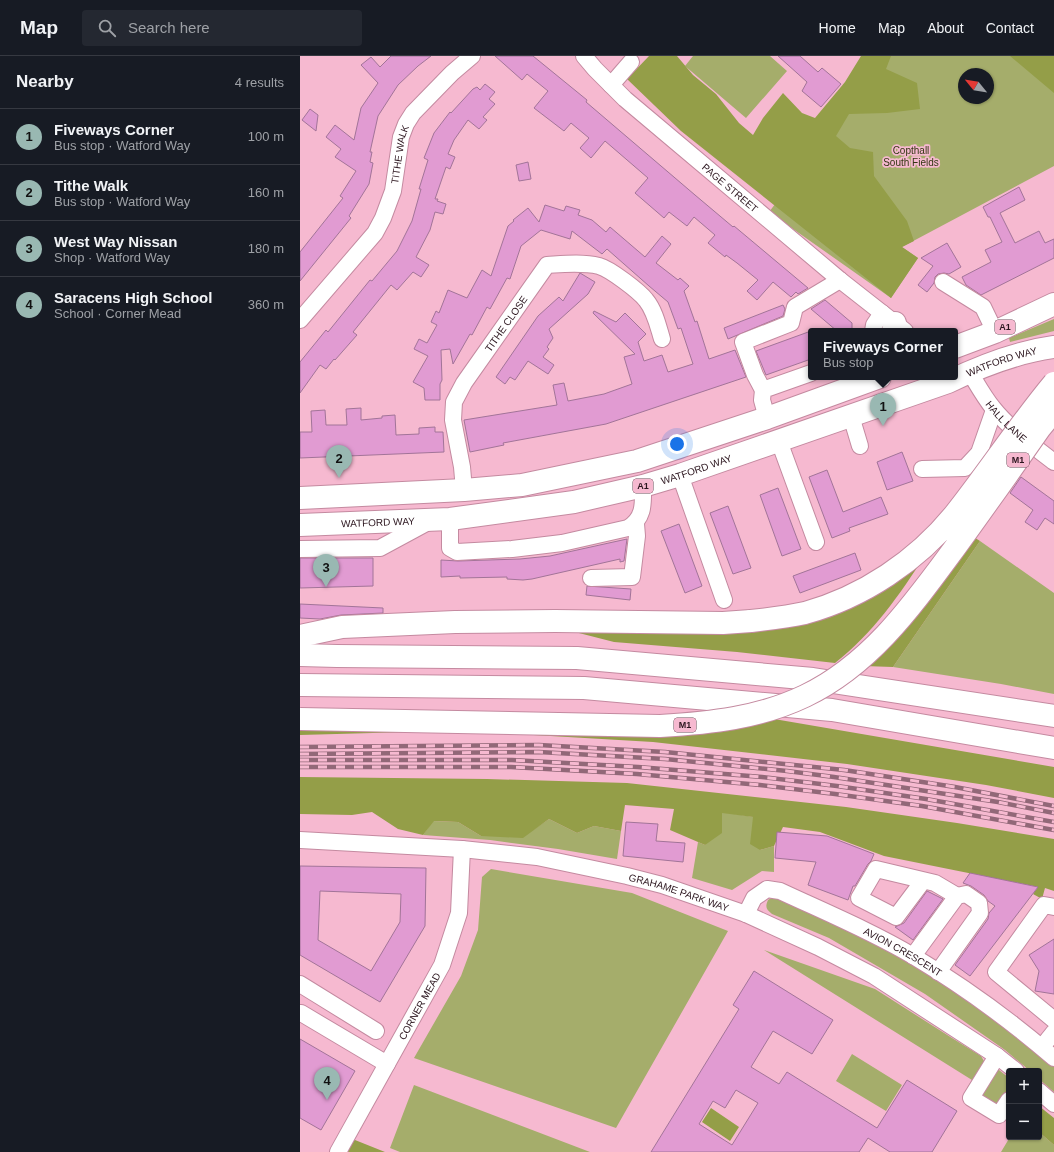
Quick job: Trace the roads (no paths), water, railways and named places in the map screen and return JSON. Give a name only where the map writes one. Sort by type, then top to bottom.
[{"type":"highway","name":"A1","points":[[958,346],[995,332],[1054,304]]},
{"type":"highway","name":"WATFORD WAY","points":[[962,368],[1054,347]]},
{"type":"highway","points":[[300,498],[464,490],[522,484],[637,461],[767,418],[872,380]]},
{"type":"highway","name":"WATFORD WAY","points":[[300,525],[442,519],[574,502],[643,486],[680,475],[948,382],[950,380]]},
{"type":"highway","name":"M1","points":[[300,636],[342,627],[455,622],[555,621],[723,623],[775,619],[834,603],[862,590],[889,574],[918,552],[954,514],[1033,408],[1054,383]]},
{"type":"highway","name":"M1","points":[[300,719],[660,726],[734,719],[767,711],[805,696],[835,679],[865,656],[891,630],[919,597],[1040,428],[1054,411]]},
{"type":"highway","points":[[300,655],[577,658],[813,679],[1054,716]]},
{"type":"highway","points":[[300,685],[584,688],[832,710],[1054,748]]},
{"type":"street","name":"TITHE WALK","points":[[300,320],[375,233],[383,218],[393,191],[401,137],[406,124],[413,114],[452,73],[472,56]]},
{"type":"street","name":"PAGE STREET","points":[[584,56],[625,99],[894,324]]},
{"type":"street","points":[[611,85],[631,62]]},
{"type":"street","name":"TITHE CLOSE","points":[[464,490],[453,420],[454,402],[464,383],[547,265],[583,264],[600,266],[615,274],[646,300],[654,315],[662,339]]},
{"type":"street","points":[[767,418],[762,400],[763,390],[755,375],[743,342],[791,323],[795,307],[840,280]]},
{"type":"street","points":[[943,282],[983,307],[995,332]]},
{"type":"street","name":"PAGE STREET","points":[[874,328],[874,326],[894,324]]},
{"type":"street","name":"HALL LANE","points":[[962,368],[994,410],[1026,440],[1054,462]]},
{"type":"street","points":[[763,390],[808,374]]},
{"type":"street","points":[[922,469],[965,468],[979,452],[994,410]]},
{"type":"street","points":[[851,416],[860,446]]},
{"type":"street","points":[[779,441],[816,542]]},
{"type":"street","points":[[680,475],[724,600]]},
{"type":"street","points":[[591,578],[632,577],[637,536],[636,524],[644,506],[643,486]]},
{"type":"street","points":[[300,549],[380,548],[442,519],[450,548],[458,552],[512,549],[562,543],[628,528],[636,524]]},
{"type":"street","name":"GRAHAME PARK WAY","points":[[300,840],[462,848],[537,857],[662,885],[746,914],[818,947],[870,974],[997,1056],[1012,1068]]},
{"type":"street","name":"CORNER MEAD","points":[[338,1152],[442,965],[459,913],[462,848]]},
{"type":"street","points":[[922,881],[935,883],[958,896]]},
{"type":"street","name":"AVION CRESCENT","points":[[746,914],[754,898],[766,889],[780,891],[874,935],[913,956],[991,1008],[1048,1052]]},
{"type":"street","points":[[913,956],[958,896],[966,894],[979,903],[980,913],[938,972]]},
{"type":"street","points":[[1054,907],[1044,905],[996,972],[1054,1020]]},
{"type":"street","points":[[300,984],[376,1031]]},
{"type":"street","points":[[301,1013],[387,1064]]},
{"type":"street","points":[[1048,1052],[1054,1032]]},
{"type":"street","points":[[997,1056],[971,1098],[999,1116],[1006,1104]]},
{"type":"street","points":[[1042,1094],[1054,1104]]},
{"type":"railway","points":[[300,747],[539,745],[665,752],[844,770],[955,787],[1054,806]]},
{"type":"railway","points":[[300,754],[539,752],[665,759],[834,777],[998,802],[1054,813]]},
{"type":"railway","points":[[300,760],[512,760],[638,767],[762,777],[926,799],[1054,822]]},
{"type":"railway","points":[[300,767],[511,767],[637,774],[760,785],[835,794],[922,806],[1054,830]]},
{"type":"place","name":"Fiveways Corner","points":[[883,426]]},
{"type":"place","name":"Tithe Walk","points":[[339,478]]},
{"type":"place","name":"West Way Nissan","points":[[326,587]]},
{"type":"place","name":"Saracens High School","points":[[327,1100]]},
{"type":"park label","name":"Copthall South Fields","points":[[911,156]]}]
